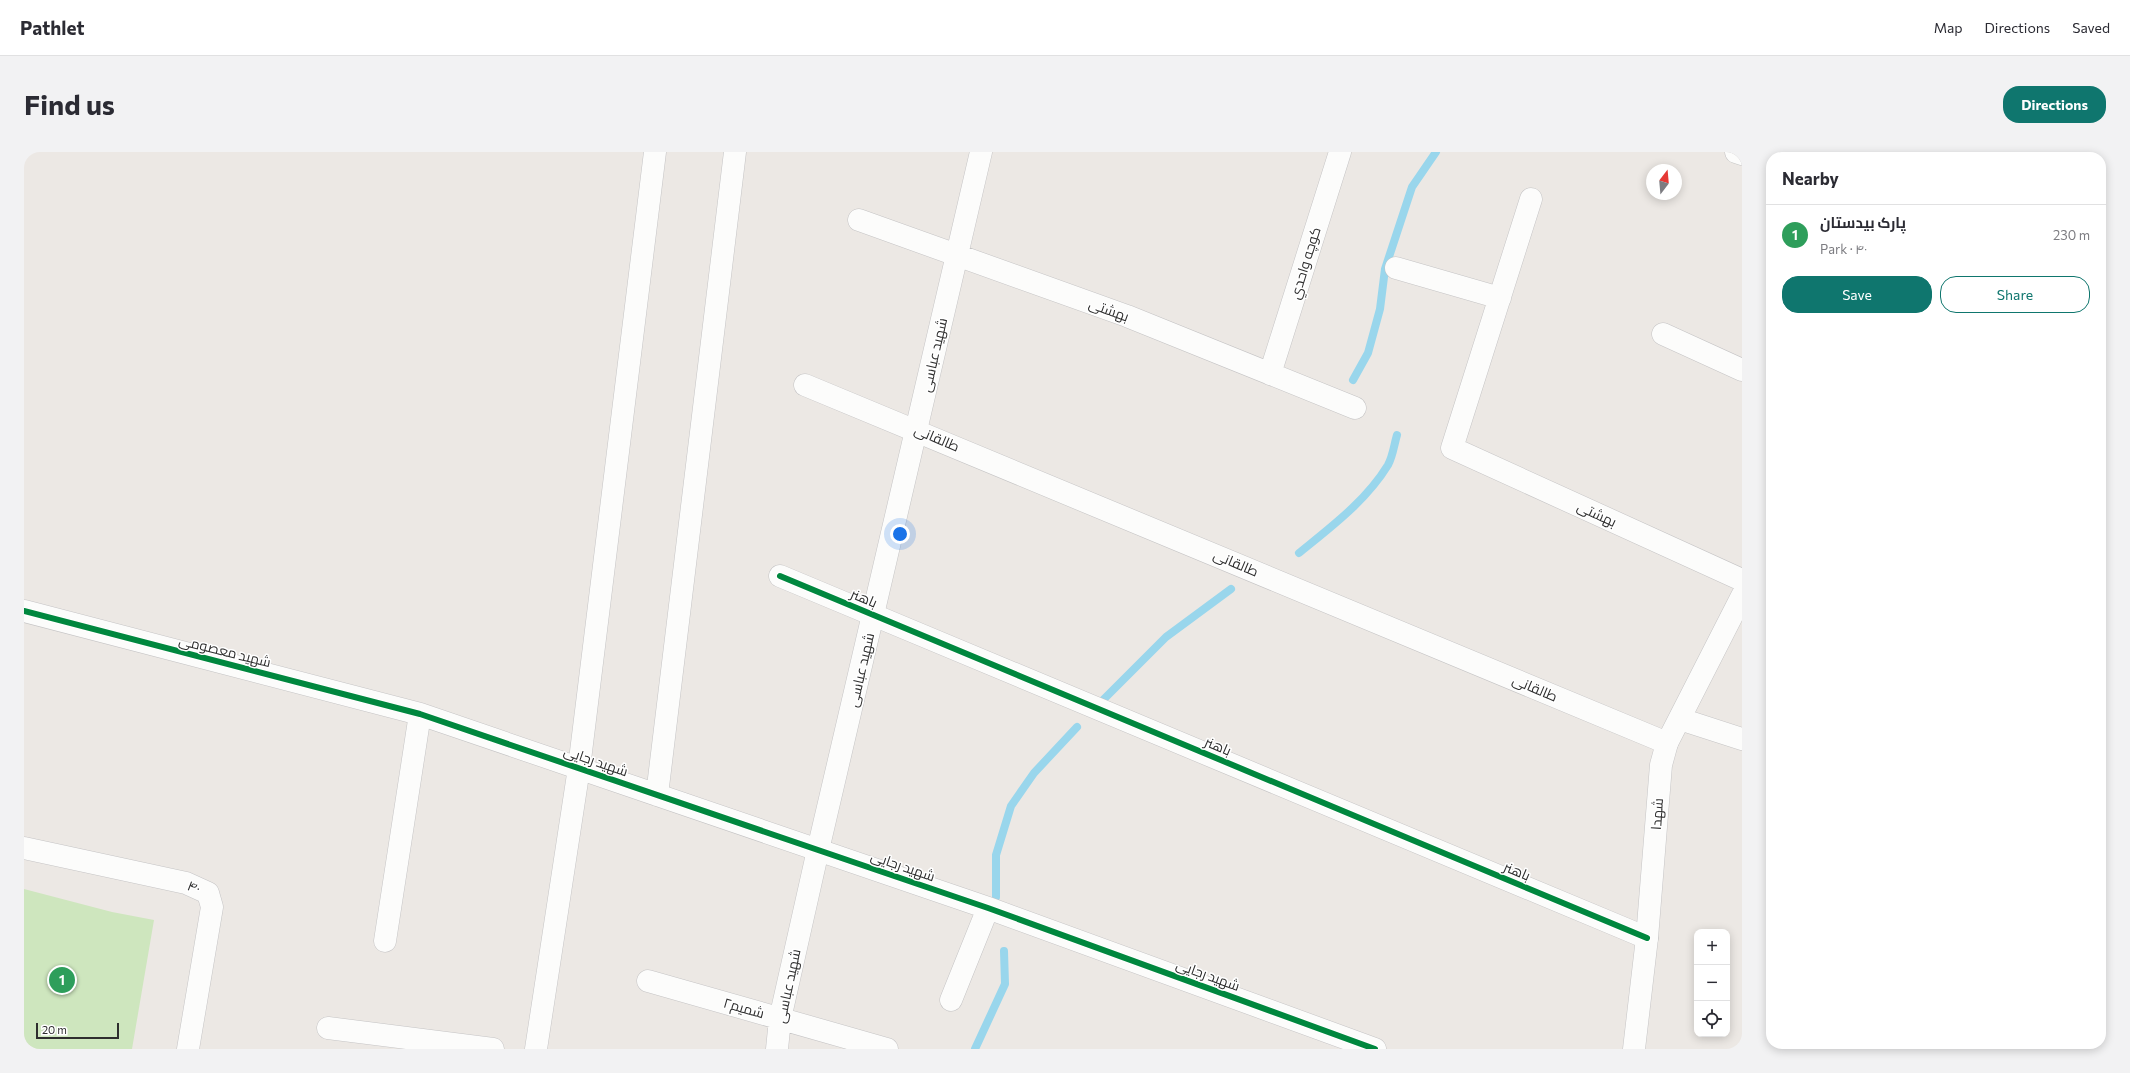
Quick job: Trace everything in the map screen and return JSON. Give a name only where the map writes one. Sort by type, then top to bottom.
[{"type":"street","points":[[536,1049],[579,768],[655,152]]},
{"type":"street","points":[[657,795],[735,152]]},
{"type":"street","name":"شهید عباسی","points":[[777,1049],[780,1018],[818,850],[981,152]]},
{"type":"street","name":"كوچه واحدي","points":[[1270,374],[1338,152]]},
{"type":"street","points":[[1736,152],[1742,154]]},
{"type":"street","points":[[1396,268],[1500,298],[1531,199]]},
{"type":"street","name":"بهشتی","points":[[860,220],[1127,316],[1355,408]]},
{"type":"street","name":"بهشتی","points":[[1500,298],[1452,448],[1742,580]]},
{"type":"street","points":[[1663,334],[1742,370]]},
{"type":"street","name":"طالقانی","points":[[805,385],[917,430],[1667,743]]},
{"type":"street","name":"باهنر","points":[[780,576],[1647,938]]},
{"type":"street","name":"شهدا","points":[[1634,1049],[1647,938],[1660,773],[1667,743],[1742,596]]},
{"type":"street","name":"شهید معصومی","points":[[24,611],[420,714]]},
{"type":"street","points":[[385,941],[420,714]]},
{"type":"street","name":"شهید رجایی","points":[[420,714],[988,908],[1375,1049]]},
{"type":"street","points":[[1680,719],[1742,739]]},
{"type":"street","name":"۴۰","points":[[24,848],[186,883],[208,893],[212,907],[188,1049]]},
{"type":"street","points":[[951,1000],[988,908]]},
{"type":"street","name":"شمیم۲","points":[[648,981],[887,1049]]},
{"type":"street","points":[[328,1028],[493,1049]]},
{"type":"green space","points":[[24,889],[112,912],[154,920],[132,1049],[24,1049]]},
{"type":"waterway","points":[[1353,380],[1368,353],[1380,309],[1385,269],[1412,187],[1436,152]]},
{"type":"waterway","points":[[1299,553],[1359,502],[1379,478],[1390,462],[1397,435]]},
{"type":"waterway","points":[[1102,701],[1166,637],[1231,589]]},
{"type":"waterway","points":[[996,897],[996,855],[1011,806],[1034,773],[1077,727]]},
{"type":"waterway","points":[[975,1049],[1005,984],[1004,951]]},
{"type":"cycle path","points":[[780,576],[1647,938]]},
{"type":"cycle path","points":[[24,611],[420,714],[988,908],[1375,1049]]},
{"type":"place","name":"پارک بیدستان","points":[[62,980]]}]
